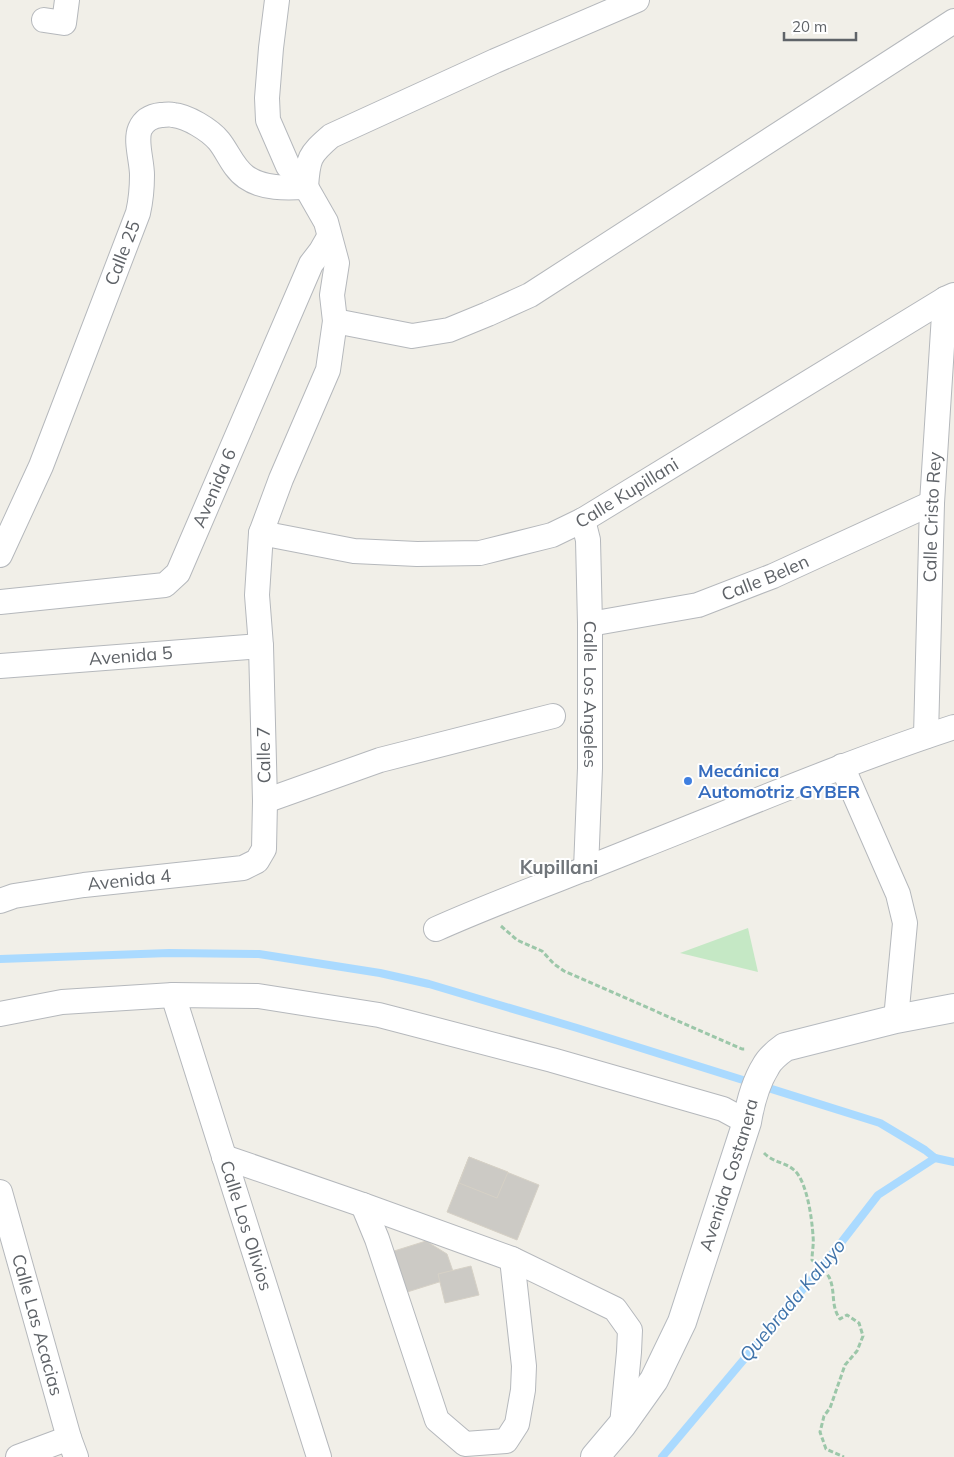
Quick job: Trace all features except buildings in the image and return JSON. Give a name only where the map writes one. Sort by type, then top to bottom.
[{"type":"main road","points":[[769,1061],[785,1046],[896,1019],[954,1008]]},
{"type":"main road","name":"Avenida Costanera","points":[[595,1457],[622,1426],[654,1380],[682,1322],[747,1119],[769,1061]]},
{"type":"street","points":[[44,20],[64,23],[67,0]]},
{"type":"street","name":"Calle 7","points":[[257,861],[264,849],[261,646],[257,595],[260,533],[328,370],[335,321],[332,295],[337,263],[326,222],[306,187],[288,166],[268,120],[267,98],[277,0]]},
{"type":"street","points":[[306,187],[307,164],[315,150],[331,136],[495,61],[637,0]]},
{"type":"street","points":[[335,321],[412,336],[449,330],[530,294],[954,21]]},
{"type":"street","name":"Calle 25","points":[[0,555],[41,466],[138,213],[142,193],[141,161],[138,142],[140,130],[146,120],[173,114],[190,120],[218,140],[233,164],[245,177],[259,184],[275,187],[306,187]]},
{"type":"street","name":"Avenida 6","points":[[0,602],[165,585],[178,573],[311,264],[330,237]]},
{"type":"street","name":"Calle Cristo Rey","points":[[926,736],[932,503],[950,297]]},
{"type":"street","name":"Calle Kupillani","points":[[260,533],[354,551],[417,554],[480,553],[552,535],[583,520],[950,297]]},
{"type":"street","name":"Calle Belen","points":[[590,624],[698,605],[773,576],[932,503]]},
{"type":"street","name":"Calle Los Angeles","points":[[583,520],[588,540],[590,624],[590,768],[586,869]]},
{"type":"street","name":"Avenida 5","points":[[0,666],[261,646]]},
{"type":"street","points":[[264,801],[380,760],[553,716]]},
{"type":"street","points":[[436,929],[483,908],[586,869],[842,766],[954,727]]},
{"type":"street","points":[[842,766],[898,894],[905,923],[896,1019]]},
{"type":"street","name":"Avenida 4","points":[[0,901],[14,896],[84,885],[243,868],[257,861]]},
{"type":"street","points":[[0,1014],[62,1002],[173,995],[258,996],[379,1016],[552,1060],[723,1109],[747,1119]]},
{"type":"street","name":"Calle Los Olivios","points":[[173,995],[319,1457]]},
{"type":"street","points":[[224,1157],[512,1259],[615,1309],[630,1330],[622,1426]]},
{"type":"street","name":"Calle Las Acacias","points":[[0,1192],[7,1239],[72,1447]]},
{"type":"street","points":[[363,1205],[377,1239],[438,1420],[465,1444],[506,1441],[516,1424],[523,1390],[524,1366],[512,1259]]},
{"type":"street","points":[[18,1457],[72,1447]]},
{"type":"path","points":[[483,908],[506,932],[517,940],[542,951],[554,964],[564,971],[742,1049],[752,1049],[769,1061]]},
{"type":"path","points":[[747,1119],[765,1154],[776,1162],[789,1166],[796,1171],[803,1182],[808,1200],[813,1237],[812,1260],[828,1276],[832,1287],[835,1312],[840,1319],[847,1315],[859,1323],[863,1336],[857,1351],[846,1365],[830,1408],[824,1416],[820,1432],[826,1449],[844,1457]]},
{"type":"green space","points":[[748,928],[758,972],[680,953]]},
{"type":"waterway","points":[[0,959],[169,953],[259,954],[380,973],[429,984],[577,1028],[880,1123],[935,1158],[954,1162]]},
{"type":"waterway","name":"Quebrada Kaluyo","points":[[662,1457],[830,1257],[878,1195],[935,1158]]},
{"type":"place","name":"Mecánica Automotriz GYBER","points":[[688,781]]},
{"type":"district","name":"Kupillani","points":[[559,867]]}]
